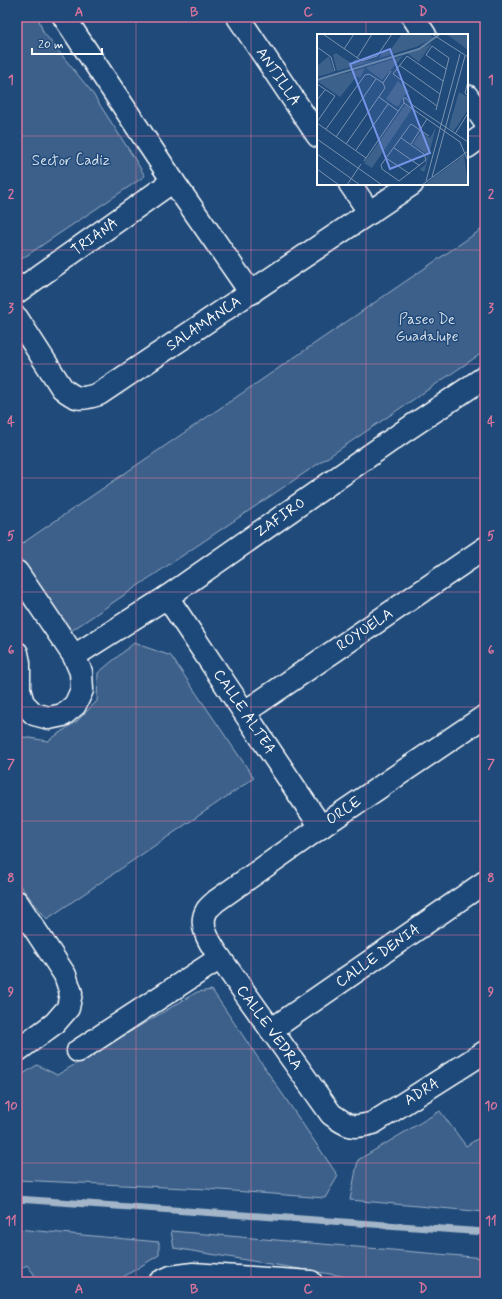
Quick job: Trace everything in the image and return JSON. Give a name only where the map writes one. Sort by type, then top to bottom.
[{"type":"street","points":[[64,17],[173,181],[251,293]]},
{"type":"street","name":"ANTILLA","points":[[238,17],[317,135]]},
{"type":"street","points":[[413,17],[424,34]]},
{"type":"street","points":[[468,97],[485,122]]},
{"type":"street","points":[[468,146],[485,134]]},
{"type":"street","name":"TRIANA","points":[[17,292],[173,181]]},
{"type":"street","points":[[351,185],[370,213]]},
{"type":"street","name":"SALAMANCA","points":[[17,318],[62,388],[72,396],[86,399],[99,394],[411,185]]},
{"type":"street","name":"ZAFIRO","points":[[74,656],[167,597],[403,432],[485,377]]},
{"type":"street","name":"ROYUELA","points":[[244,712],[485,548]]},
{"type":"street","points":[[17,572],[74,656],[81,672],[82,690],[75,705],[63,715],[50,718],[34,714],[20,705],[19,663],[17,653]]},
{"type":"street","name":"CALLE ALTEA","points":[[167,597],[321,827]]},
{"type":"street","name":"ORCE","points":[[206,911],[216,901],[321,827],[485,716]]},
{"type":"street","name":"CALLE DENIA","points":[[271,1030],[485,882]]},
{"type":"street","points":[[17,902],[65,975],[71,993],[68,1008],[55,1023],[17,1050]]},
{"type":"street","name":"CALLE VEDRA","points":[[206,911],[203,923],[208,938],[220,958],[331,1114],[346,1124],[358,1127]]},
{"type":"street","points":[[78,1051],[220,958]]},
{"type":"street","name":"ADRA","points":[[358,1127],[373,1123],[485,1052]]},
{"type":"street","points":[[160,1282],[171,1277],[193,1274],[311,1282]]},
{"type":"green space","name":"Sector Cadiz","points":[[17,17],[38,17],[43,32],[91,91],[145,176],[17,262]]},
{"type":"green space","name":"Paseo De Guadalupe","points":[[485,227],[485,351],[68,633],[17,559],[17,547]]},
{"type":"green space","points":[[134,643],[171,656],[254,778],[47,919],[17,882],[17,736],[48,741],[77,721],[97,701],[98,673]]},
{"type":"green space","points":[[212,990],[338,1176],[325,1198],[207,1189],[17,1180],[17,1078],[37,1065],[57,1075],[197,992]]},
{"type":"green space","points":[[440,1111],[466,1146],[485,1134],[485,1212],[350,1200],[358,1160]]},
{"type":"green space","points":[[17,1229],[159,1242],[159,1255],[115,1282],[40,1282],[27,1265],[17,1271]]},
{"type":"green space","points":[[171,1231],[485,1258],[485,1282],[374,1282],[174,1248]]},
{"type":"waterway","points":[[17,1199],[485,1232]]}]
